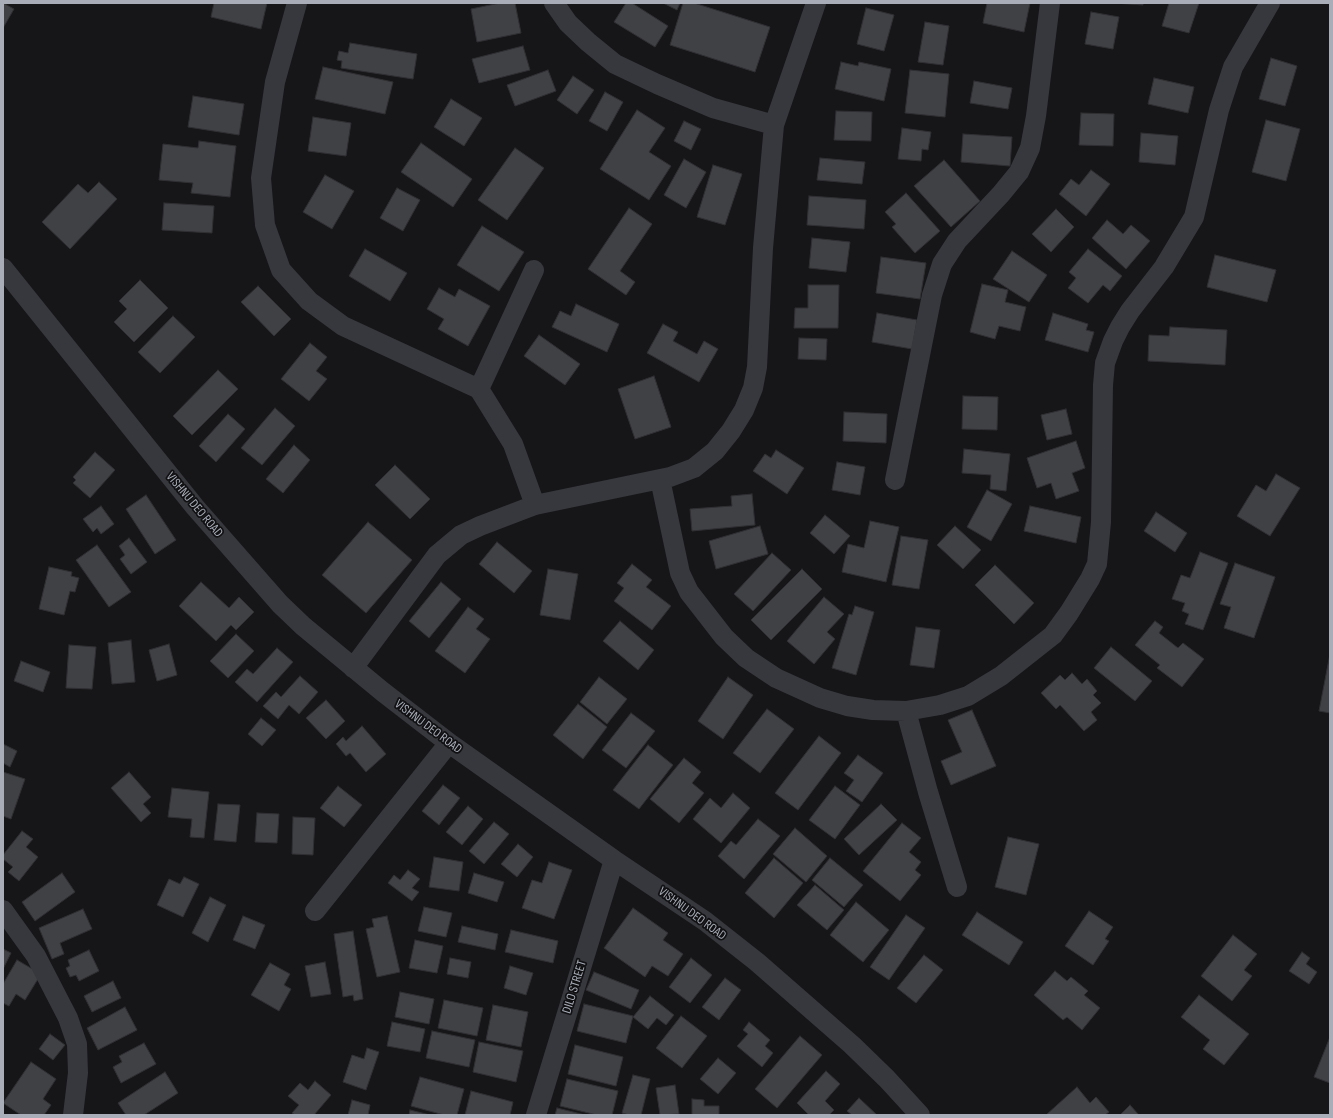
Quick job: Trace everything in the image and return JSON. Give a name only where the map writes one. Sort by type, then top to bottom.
[{"type":"street","points":[[297,3],[275,82],[261,178],[266,225],[281,270],[309,301],[343,326],[479,389],[513,444],[535,505]]},
{"type":"street","points":[[554,3],[568,23],[615,64],[712,108],[774,125]]},
{"type":"street","points":[[352,668],[437,555],[461,534],[535,505],[660,480],[694,468],[715,451],[731,431],[744,410],[753,388],[757,367],[763,248],[774,125],[816,3]]},
{"type":"street","points":[[895,480],[932,295],[942,264],[957,241],[1001,194],[1019,172],[1030,148],[1036,116],[1050,3]]},
{"type":"street","points":[[660,480],[680,573],[689,592],[729,642],[746,658],[776,678],[820,698],[847,706],[873,710],[906,711],[940,705],[968,696],[1001,676],[1053,635],[1069,613],[1090,579],[1096,564],[1101,522],[1103,385],[1105,363],[1120,327],[1130,311],[1164,267],[1194,216],[1219,110],[1233,67],[1270,3]]},
{"type":"street","name":"VISHNU DEO ROAD","points":[[3,268],[195,507],[246,567],[280,604],[303,626],[352,668],[449,743],[614,860],[705,921],[756,962],[852,1045],[887,1079],[920,1115]]},
{"type":"street","points":[[479,389],[534,270]]},
{"type":"street","points":[[906,711],[928,792],[957,887]]},
{"type":"street","points":[[316,911],[449,743]]},
{"type":"street","name":"DILO STREET","points":[[536,1115],[614,860]]},
{"type":"street","points":[[3,910],[36,956],[68,1018],[77,1044],[78,1073],[73,1115]]},
{"type":"building","points":[[3,3],[14,9],[3,28]]},
{"type":"building","points":[[214,3],[267,3],[261,29],[211,17]]},
{"type":"building","points":[[500,3],[515,3],[521,33],[477,42],[471,9]]},
{"type":"building","points":[[626,3],[632,3],[668,26],[655,47],[614,22]]},
{"type":"building","points":[[663,3],[680,3],[677,10]]},
{"type":"building","points":[[683,3],[694,3],[770,27],[755,72],[670,45]]},
{"type":"building","points":[[987,3],[1030,3],[1024,32],[983,23]]},
{"type":"building","points":[[1114,3],[1143,3],[1143,5]]},
{"type":"building","points":[[1169,3],[1199,3],[1189,33],[1162,26]]},
{"type":"building","points":[[866,8],[894,15],[884,51],[857,44]]},
{"type":"building","points":[[1091,12],[1119,17],[1113,49],[1085,44]]},
{"type":"building","points":[[925,22],[949,26],[943,65],[918,62]]},
{"type":"building","points":[[350,43],[417,54],[413,79],[341,68],[342,61],[337,60],[339,51],[348,53]]},
{"type":"building","points":[[523,46],[530,70],[479,83],[472,59]]},
{"type":"building","points":[[1271,58],[1297,66],[1285,106],[1259,99]]},
{"type":"building","points":[[841,62],[858,66],[859,62],[891,69],[884,101],[835,89]]},
{"type":"building","points":[[323,67],[393,82],[385,114],[315,99]]},
{"type":"building","points":[[548,70],[556,91],[515,106],[507,85]]},
{"type":"building","points":[[910,70],[949,74],[945,117],[905,113]]},
{"type":"building","points":[[573,76],[594,90],[577,114],[557,100]]},
{"type":"building","points":[[1154,78],[1194,87],[1188,113],[1148,104]]},
{"type":"building","points":[[974,81],[1012,88],[1008,109],[970,103]]},
{"type":"building","points":[[605,92],[623,102],[607,131],[589,121]]},
{"type":"building","points":[[193,96],[244,104],[239,135],[188,127]]},
{"type":"building","points":[[451,99],[482,118],[464,146],[434,127]]},
{"type":"building","points":[[637,110],[665,128],[649,152],[671,166],[649,200],[600,169]]},
{"type":"building","points":[[836,111],[872,112],[871,141],[834,140]]},
{"type":"building","points":[[1081,113],[1114,114],[1113,146],[1079,145]]},
{"type":"building","points":[[313,117],[351,123],[346,156],[308,151]]},
{"type":"building","points":[[1266,120],[1300,129],[1286,181],[1252,172]]},
{"type":"building","points":[[684,121],[701,129],[691,150],[674,141]]},
{"type":"building","points":[[902,128],[931,132],[928,150],[922,149],[921,161],[898,159]]},
{"type":"building","points":[[1141,133],[1178,136],[1175,165],[1139,162]]},
{"type":"building","points":[[963,134],[1012,137],[1010,166],[961,162]]},
{"type":"building","points":[[199,141],[236,146],[230,197],[191,193],[193,183],[159,180],[163,144],[198,148]]},
{"type":"building","points":[[421,143],[472,179],[453,207],[401,172]]},
{"type":"building","points":[[515,148],[544,168],[507,220],[478,200]]},
{"type":"building","points":[[820,158],[865,162],[862,184],[817,180]]},
{"type":"building","points":[[684,159],[706,172],[686,208],[664,195]]},
{"type":"building","points":[[944,160],[980,201],[951,227],[914,186]]},
{"type":"building","points":[[713,165],[742,174],[725,225],[697,217]]},
{"type":"building","points":[[1091,170],[1110,184],[1086,216],[1059,194],[1071,179],[1079,185]]},
{"type":"building","points":[[325,175],[354,191],[332,229],[303,212]]},
{"type":"building","points":[[99,182],[117,199],[70,249],[42,222],[78,184],[88,193]]},
{"type":"building","points":[[397,188],[420,200],[403,231],[380,218]]},
{"type":"building","points":[[906,193],[940,231],[915,253],[892,227],[896,224],[885,212]]},
{"type":"building","points":[[809,196],[866,200],[864,229],[807,225]]},
{"type":"building","points":[[164,203],[214,206],[212,233],[162,230]]},
{"type":"building","points":[[629,208],[652,224],[620,271],[635,282],[626,295],[588,269]]},
{"type":"building","points":[[1056,209],[1074,227],[1051,252],[1032,234]]},
{"type":"building","points":[[1107,220],[1123,234],[1131,225],[1150,241],[1126,269],[1092,238]]},
{"type":"building","points":[[482,226],[524,252],[499,291],[457,265]]},
{"type":"building","points":[[812,238],[850,242],[846,272],[809,268]]},
{"type":"building","points":[[365,249],[407,273],[390,301],[349,276]]},
{"type":"building","points":[[1088,249],[1122,276],[1110,291],[1103,285],[1088,303],[1068,288],[1076,278],[1069,272]]},
{"type":"building","points":[[1012,251],[1047,275],[1029,302],[993,279]]},
{"type":"building","points":[[1215,255],[1276,270],[1267,302],[1207,287]]},
{"type":"building","points":[[881,257],[926,263],[920,299],[876,293]]},
{"type":"building","points":[[140,280],[168,308],[134,342],[114,322],[127,309],[119,301]]},
{"type":"building","points":[[982,284],[1008,290],[1005,302],[1026,307],[1020,331],[999,326],[995,339],[970,332]]},
{"type":"building","points":[[808,285],[839,285],[838,328],[794,328],[795,308],[808,308]]},
{"type":"building","points":[[258,286],[291,319],[274,336],[241,302]]},
{"type":"building","points":[[439,288],[455,297],[459,289],[490,306],[468,346],[438,329],[444,319],[427,309]]},
{"type":"building","points":[[576,304],[619,324],[607,352],[552,327],[560,311],[571,316]]},
{"type":"building","points":[[877,313],[917,320],[912,349],[872,342]]},
{"type":"building","points":[[1053,313],[1088,324],[1086,330],[1094,332],[1088,352],[1045,340]]},
{"type":"building","points":[[173,316],[195,337],[160,373],[138,352]]},
{"type":"building","points":[[663,324],[678,332],[673,341],[697,354],[704,341],[718,349],[699,382],[647,353]]},
{"type":"building","points":[[1170,327],[1227,330],[1225,365],[1148,361],[1149,335],[1169,336]]},
{"type":"building","points":[[539,335],[580,364],[565,385],[524,356]]},
{"type":"building","points":[[799,338],[827,339],[826,360],[798,359]]},
{"type":"building","points":[[310,343],[327,357],[316,371],[327,379],[309,401],[281,379]]},
{"type":"building","points":[[218,370],[238,389],[192,435],[173,416]]},
{"type":"building","points":[[654,376],[671,427],[635,439],[618,389]]},
{"type":"building","points":[[963,396],[998,397],[997,430],[962,429]]},
{"type":"building","points":[[275,408],[295,426],[262,465],[241,448]]},
{"type":"building","points":[[1066,409],[1072,434],[1047,440],[1041,415]]},
{"type":"building","points":[[844,412],[887,414],[886,443],[843,441]]},
{"type":"building","points":[[228,414],[245,429],[216,462],[199,446]]},
{"type":"building","points":[[1076,441],[1085,468],[1072,473],[1079,491],[1056,499],[1051,483],[1037,488],[1027,458]]},
{"type":"building","points":[[294,445],[310,460],[283,493],[266,479]]},
{"type":"building","points":[[964,449],[1010,454],[1006,491],[990,489],[991,475],[962,473]]},
{"type":"building","points":[[776,450],[804,468],[787,494],[753,471],[765,454],[771,458]]},
{"type":"building","points":[[95,452],[115,470],[90,498],[73,483],[76,480],[73,477]]},
{"type":"building","points":[[837,462],[865,467],[860,495],[832,490]]},
{"type":"building","points":[[395,465],[430,499],[410,519],[375,485]]},
{"type":"building","points":[[1276,474],[1300,488],[1270,536],[1237,516],[1256,485],[1266,491]]},
{"type":"building","points":[[987,490],[1012,504],[991,541],[967,527]]},
{"type":"building","points":[[752,494],[755,525],[692,531],[690,509],[732,506],[731,496]]},
{"type":"building","points":[[146,495],[176,540],[155,554],[126,509]]},
{"type":"building","points":[[101,506],[114,524],[101,534],[97,528],[93,532],[83,519]]},
{"type":"building","points":[[1030,506],[1081,517],[1076,543],[1024,531]]},
{"type":"building","points":[[1156,512],[1187,533],[1175,552],[1144,531]]},
{"type":"building","points":[[825,515],[850,536],[834,554],[810,533]]},
{"type":"building","points":[[870,521],[899,527],[886,582],[842,572],[848,544],[864,548]]},
{"type":"building","points":[[368,522],[412,560],[366,613],[322,575]]},
{"type":"building","points":[[760,526],[768,554],[716,569],[709,541]]},
{"type":"building","points":[[955,526],[981,550],[963,569],[937,545]]},
{"type":"building","points":[[901,536],[928,540],[919,589],[892,585]]},
{"type":"building","points":[[129,538],[147,562],[131,574],[120,559],[125,555],[119,546]]},
{"type":"building","points":[[497,542],[532,571],[514,593],[479,564]]},
{"type":"building","points":[[97,545],[131,592],[109,607],[76,560]]},
{"type":"building","points":[[1200,552],[1228,563],[1203,630],[1185,624],[1189,614],[1182,611],[1185,603],[1172,599],[1181,575],[1190,578]]},
{"type":"building","points":[[772,553],[791,570],[753,611],[734,594]]},
{"type":"building","points":[[1235,563],[1275,577],[1254,638],[1224,628],[1231,607],[1220,604]]},
{"type":"building","points":[[632,564],[652,580],[646,587],[671,606],[652,630],[614,601],[624,588],[617,583]]},
{"type":"building","points":[[995,565],[1034,603],[1014,624],[975,585]]},
{"type":"building","points":[[49,567],[72,572],[71,576],[79,578],[75,592],[70,591],[64,615],[39,609]]},
{"type":"building","points":[[548,569],[578,574],[570,620],[540,615]]},
{"type":"building","points":[[802,569],[822,589],[771,640],[751,620]]},
{"type":"building","points":[[201,582],[229,608],[239,597],[254,612],[236,630],[231,625],[216,641],[179,606]]},
{"type":"building","points":[[441,582],[461,599],[429,638],[409,621]]},
{"type":"building","points":[[824,597],[844,614],[827,632],[835,639],[814,664],[787,641]]},
{"type":"building","points":[[855,606],[874,612],[856,675],[832,668],[849,614],[852,615]]},
{"type":"building","points":[[468,607],[484,619],[476,629],[490,639],[465,673],[435,651]]},
{"type":"building","points":[[620,621],[654,650],[638,670],[603,641]]},
{"type":"building","points":[[1155,621],[1163,627],[1159,633],[1178,648],[1183,643],[1204,659],[1182,687],[1157,668],[1160,665],[1135,645]]},
{"type":"building","points":[[916,627],[940,630],[934,668],[910,665]]},
{"type":"building","points":[[236,634],[254,651],[228,678],[210,661]]},
{"type":"building","points":[[131,640],[135,682],[112,684],[108,643]]},
{"type":"building","points":[[169,644],[177,675],[157,681],[149,650]]},
{"type":"building","points":[[69,645],[96,647],[92,689],[66,688]]},
{"type":"building","points":[[1111,647],[1152,681],[1135,701],[1094,668]]},
{"type":"building","points":[[277,648],[293,662],[257,702],[235,682],[247,669],[253,674]]},
{"type":"building","points":[[1330,654],[1330,713],[1319,711]]},
{"type":"building","points":[[21,661],[50,672],[43,692],[14,681]]},
{"type":"building","points":[[1072,673],[1082,684],[1087,679],[1097,691],[1093,695],[1101,703],[1091,712],[1097,720],[1084,731],[1060,705],[1056,709],[1041,693],[1060,675],[1065,680]]},
{"type":"building","points":[[300,676],[318,692],[299,714],[289,705],[278,719],[263,706],[276,692],[281,697]]},
{"type":"building","points":[[599,677],[627,699],[607,724],[580,702]]},
{"type":"building","points":[[728,677],[753,695],[723,739],[698,721]]},
{"type":"building","points":[[326,700],[345,721],[326,739],[306,718]]},
{"type":"building","points":[[578,704],[607,727],[583,759],[553,735]]},
{"type":"building","points":[[767,709],[794,729],[760,773],[733,753]]},
{"type":"building","points":[[972,710],[996,766],[951,785],[941,761],[962,752],[948,720]]},
{"type":"building","points":[[631,713],[655,731],[626,768],[602,750]]},
{"type":"building","points":[[261,718],[276,730],[262,746],[248,734]]},
{"type":"building","points":[[362,726],[386,754],[366,772],[350,753],[346,756],[336,744],[343,737],[346,741]]},
{"type":"building","points":[[819,736],[841,753],[798,810],[775,793]]},
{"type":"building","points":[[3,744],[17,751],[10,767],[3,763]]},
{"type":"building","points":[[648,745],[673,765],[639,809],[613,790]]},
{"type":"building","points":[[858,755],[883,773],[862,802],[846,791],[854,780],[844,773]]},
{"type":"building","points":[[684,758],[701,772],[692,783],[704,793],[679,823],[650,799]]},
{"type":"building","points":[[3,772],[25,779],[11,819],[3,816]]},
{"type":"building","points":[[129,772],[151,797],[143,804],[151,813],[141,822],[111,788]]},
{"type":"building","points":[[443,785],[460,798],[439,825],[422,811]]},
{"type":"building","points":[[338,786],[362,805],[344,827],[320,808]]},
{"type":"building","points":[[835,786],[860,805],[835,839],[809,820]]},
{"type":"building","points":[[172,788],[209,792],[204,838],[190,837],[192,819],[168,817]]},
{"type":"building","points":[[733,793],[750,808],[721,843],[693,819],[710,798],[721,808]]},
{"type":"building","points":[[218,804],[240,805],[236,842],[214,840]]},
{"type":"building","points":[[881,804],[897,820],[859,855],[844,839]]},
{"type":"building","points":[[468,806],[483,819],[462,845],[446,832]]},
{"type":"building","points":[[257,813],[279,814],[277,843],[255,842]]},
{"type":"building","points":[[293,817],[315,818],[313,855],[292,854]]},
{"type":"building","points":[[758,819],[780,836],[744,879],[718,856],[731,841],[736,845]]},
{"type":"building","points":[[494,822],[509,834],[484,864],[469,851]]},
{"type":"building","points":[[902,823],[921,838],[909,852],[921,862],[915,870],[921,875],[900,901],[863,871]]},
{"type":"building","points":[[795,828],[827,856],[806,882],[773,854]]},
{"type":"building","points":[[22,831],[33,839],[26,847],[38,857],[19,881],[8,872],[13,867],[3,859],[3,855]]},
{"type":"building","points":[[1008,837],[1039,844],[1026,895],[995,887]]},
{"type":"building","points":[[518,844],[533,857],[517,877],[501,864]]},
{"type":"building","points":[[434,857],[463,862],[459,891],[429,887]]},
{"type":"building","points":[[774,858],[803,883],[774,918],[745,893]]},
{"type":"building","points":[[830,858],[863,885],[844,907],[812,880]]},
{"type":"building","points":[[549,862],[572,870],[554,919],[522,908],[532,880],[542,883]]},
{"type":"building","points":[[408,870],[420,879],[412,888],[419,892],[412,901],[388,883],[394,875],[400,880]]},
{"type":"building","points":[[62,873],[75,892],[35,921],[22,902]]},
{"type":"building","points":[[474,873],[504,882],[497,902],[468,893]]},
{"type":"building","points":[[184,877],[199,884],[183,917],[157,905],[169,879],[180,884]]},
{"type":"building","points":[[815,885],[844,910],[827,930],[797,905]]},
{"type":"building","points":[[210,897],[226,905],[208,942],[192,933]]},
{"type":"building","points":[[856,902],[889,930],[863,962],[830,935]]},
{"type":"building","points":[[424,907],[452,913],[446,937],[418,931]]},
{"type":"building","points":[[633,908],[668,933],[663,940],[683,954],[668,976],[652,966],[645,977],[604,948]]},
{"type":"building","points":[[83,909],[92,929],[60,943],[64,954],[52,959],[39,928]]},
{"type":"building","points":[[1089,911],[1113,927],[1105,939],[1109,941],[1093,965],[1065,946]]},
{"type":"building","points":[[977,912],[1023,942],[1009,965],[962,935]]},
{"type":"building","points":[[906,915],[925,928],[889,980],[870,967]]},
{"type":"building","points":[[243,916],[265,925],[255,949],[233,940]]},
{"type":"building","points":[[387,916],[400,972],[377,977],[366,929],[374,927],[372,919]]},
{"type":"building","points":[[462,926],[498,934],[495,950],[458,942]]},
{"type":"building","points":[[511,930],[558,941],[553,963],[505,952]]},
{"type":"building","points":[[353,931],[363,999],[354,1001],[353,995],[343,997],[334,934]]},
{"type":"building","points":[[1233,935],[1257,954],[1244,970],[1252,976],[1232,1001],[1201,976]]},
{"type":"building","points":[[415,940],[443,946],[437,973],[409,968]]},
{"type":"building","points":[[3,949],[11,953],[3,969]]},
{"type":"building","points":[[89,950],[99,971],[79,981],[76,975],[70,977],[66,968],[70,966],[68,960]]},
{"type":"building","points":[[1302,952],[1310,958],[1306,964],[1317,972],[1309,984],[1289,971]]},
{"type":"building","points":[[924,955],[943,970],[916,1003],[897,988]]},
{"type":"building","points":[[450,958],[471,962],[468,978],[447,974]]},
{"type":"building","points":[[691,958],[712,975],[690,1003],[669,987]]},
{"type":"building","points":[[17,960],[41,974],[25,1000],[16,994],[9,1006],[3,1003],[3,984]]},
{"type":"building","points":[[325,962],[331,994],[311,997],[305,966]]},
{"type":"building","points":[[270,963],[290,974],[284,985],[291,989],[279,1011],[251,995]]},
{"type":"building","points":[[510,966],[533,973],[526,995],[504,988]]},
{"type":"building","points":[[1055,971],[1067,981],[1071,977],[1088,991],[1084,995],[1100,1008],[1082,1030],[1067,1017],[1063,1020],[1034,995]]},
{"type":"building","points":[[594,972],[639,990],[631,1009],[586,990]]},
{"type":"building","points":[[725,978],[741,990],[719,1020],[702,1007]]},
{"type":"building","points":[[113,981],[121,998],[92,1012],[84,996]]},
{"type":"building","points":[[400,992],[434,999],[429,1024],[395,1017]]},
{"type":"building","points":[[1199,995],[1249,1034],[1224,1065],[1203,1049],[1210,1040],[1181,1017]]},
{"type":"building","points":[[650,996],[674,1015],[666,1025],[657,1018],[648,1029],[633,1017]]},
{"type":"building","points":[[444,1000],[483,1008],[477,1036],[438,1028]]},
{"type":"building","points":[[584,1004],[633,1016],[626,1043],[577,1031]]},
{"type":"building","points":[[493,1005],[528,1012],[521,1047],[486,1040]]},
{"type":"building","points":[[125,1007],[137,1030],[98,1050],[87,1028]]},
{"type":"building","points":[[681,1016],[707,1036],[682,1068],[656,1048]]},
{"type":"building","points":[[392,1022],[425,1029],[420,1052],[387,1046]]},
{"type":"building","points":[[749,1022],[770,1040],[765,1046],[773,1053],[762,1067],[737,1046],[748,1034],[743,1030]]},
{"type":"building","points":[[432,1031],[475,1040],[469,1067],[426,1058]]},
{"type":"building","points":[[50,1034],[65,1045],[53,1060],[39,1049]]},
{"type":"building","points":[[800,1036],[822,1055],[777,1108],[755,1089]]},
{"type":"building","points":[[1330,1037],[1330,1083],[1314,1077]]},
{"type":"building","points":[[479,1042],[523,1051],[516,1082],[473,1072]]},
{"type":"building","points":[[144,1043],[156,1064],[121,1083],[113,1067],[122,1062],[119,1056]]},
{"type":"building","points":[[575,1045],[623,1057],[616,1086],[568,1074]]},
{"type":"building","points":[[367,1048],[379,1052],[366,1090],[343,1082],[352,1055],[364,1059]]},
{"type":"building","points":[[718,1058],[736,1073],[718,1094],[700,1079]]},
{"type":"building","points":[[31,1062],[56,1079],[43,1099],[51,1105],[44,1115],[21,1115],[3,1103]]},
{"type":"building","points":[[826,1071],[840,1084],[825,1101],[834,1110],[829,1115],[809,1115],[797,1103]]},
{"type":"building","points":[[165,1072],[178,1093],[144,1115],[126,1115],[118,1103]]},
{"type":"building","points":[[633,1075],[650,1079],[641,1115],[629,1115],[622,1113]]},
{"type":"building","points":[[420,1077],[464,1089],[457,1115],[444,1115],[411,1106]]},
{"type":"building","points":[[567,1079],[618,1091],[612,1115],[597,1115],[560,1106]]},
{"type":"building","points":[[315,1081],[331,1095],[314,1115],[295,1115],[292,1113],[299,1105],[288,1096],[300,1083],[308,1090]]},
{"type":"building","points":[[675,1085],[679,1114],[660,1115],[656,1088]]},
{"type":"building","points":[[1077,1087],[1090,1103],[1096,1097],[1109,1112],[1105,1115],[1046,1115]]},
{"type":"building","points":[[471,1091],[513,1102],[510,1115],[465,1115]]},
{"type":"building","points":[[859,1098],[877,1115],[852,1115],[847,1111]]},
{"type":"building","points":[[692,1099],[704,1100],[704,1106],[719,1106],[719,1115],[692,1115]]},
{"type":"building","points":[[352,1100],[370,1105],[368,1115],[348,1115]]},
{"type":"building","points":[[1130,1105],[1139,1115],[1120,1115]]},
{"type":"building","points":[[557,1108],[585,1115],[555,1115]]},
{"type":"building","points":[[410,1110],[430,1115],[409,1115]]}]
